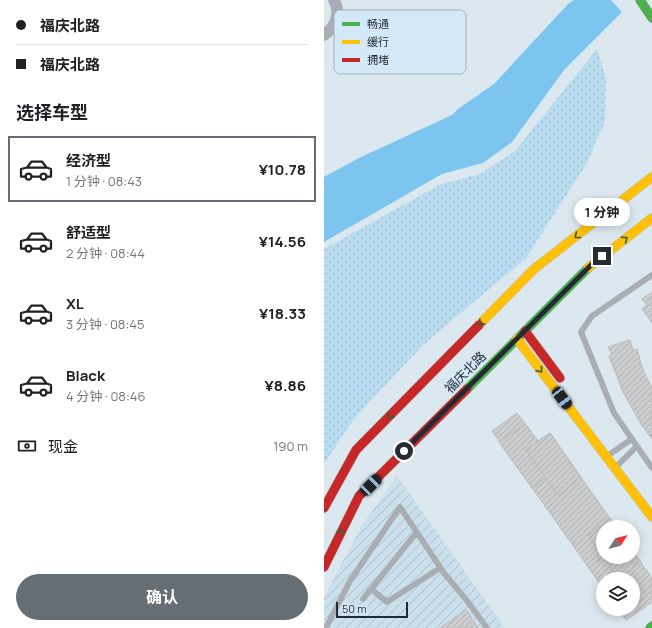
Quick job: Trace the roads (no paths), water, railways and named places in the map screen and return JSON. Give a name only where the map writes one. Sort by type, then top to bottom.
[{"type":"main road","points":[[640,0],[652,18]]},
{"type":"main road","name":"福庆北路","points":[[324,508],[356,450],[528,275],[652,177]]},
{"type":"main road","name":"福庆北路","points":[[324,567],[359,496],[590,266],[652,218]]},
{"type":"main road","points":[[525,331],[567,388]]},
{"type":"main road","points":[[517,339],[652,505]]},
{"type":"main road","points":[[590,420],[610,454]]},
{"type":"main road","points":[[618,464],[652,516]]},
{"type":"street","points":[[334,0],[337,10]]},
{"type":"street","points":[[324,35],[331,31],[334,25]]},
{"type":"lane","points":[[652,275],[592,316],[581,332],[614,413],[652,468]]},
{"type":"lane","points":[[610,454],[632,439]]},
{"type":"lane","points":[[618,464],[636,446]]},
{"type":"lane","points":[[326,628],[350,581],[400,507],[440,568],[487,628]]},
{"type":"lane","points":[[363,599],[417,532]]},
{"type":"lane","points":[[371,589],[387,602],[440,568]]},
{"type":"water","points":[[574,0],[611,0],[622,12],[564,70],[512,142],[483,163],[442,174],[324,242],[324,177],[359,158],[452,115],[458,109],[494,84],[568,4]]}]
